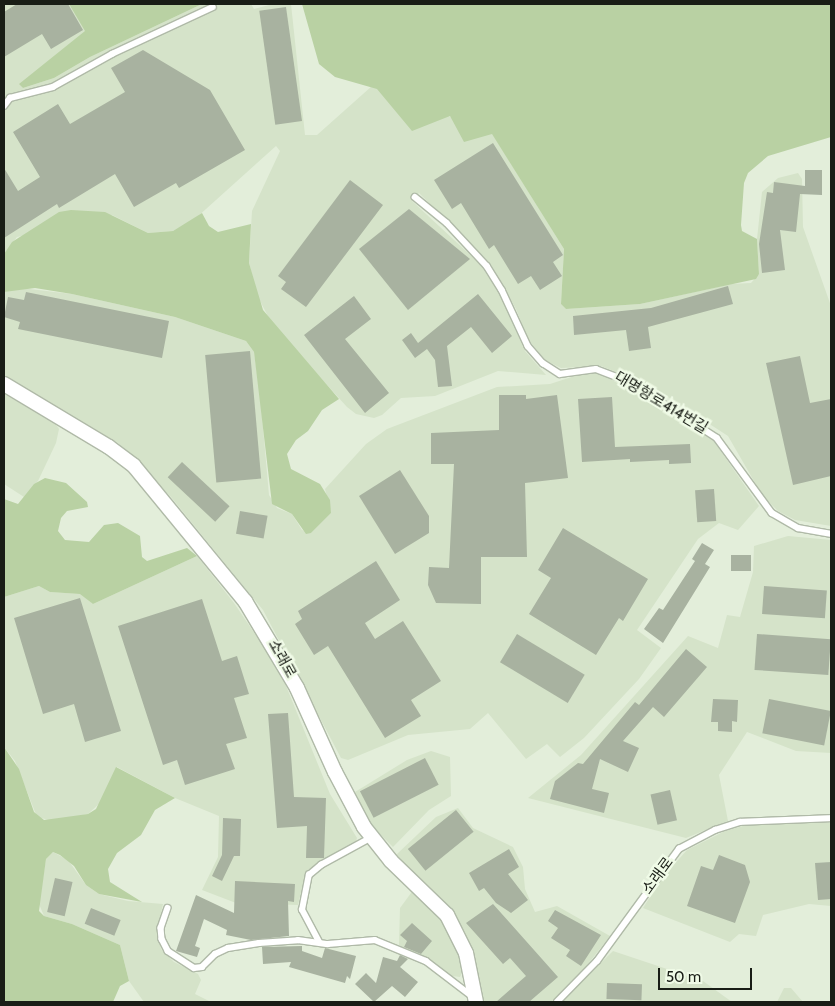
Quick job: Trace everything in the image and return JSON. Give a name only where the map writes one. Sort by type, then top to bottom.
[{"type":"street","name":"소래로","points":[[4,384],[121,456],[179,518],[269,636],[298,688],[334,772],[372,837],[391,860],[447,915],[466,953],[476,1000]]},
{"type":"lane","points":[[4,106],[10,98],[53,87],[112,54],[213,7]]},
{"type":"lane","name":"대명항로414번길","points":[[415,197],[454,230],[487,266],[502,290],[528,346],[543,363],[560,374],[596,369],[632,383],[716,438],[772,513],[798,528],[831,534]]},
{"type":"lane","name":"소래로","points":[[556,1002],[597,961],[678,849],[715,830],[740,822],[831,818]]},
{"type":"lane","points":[[319,942],[302,910],[310,875],[321,865],[372,837]]},
{"type":"lane","name":"소래로","points":[[168,908],[161,928],[162,939],[168,951],[194,968],[202,967],[215,954],[228,948],[259,943],[375,940],[394,946],[442,971],[476,1000]]},
{"type":"shaded area","points":[[4,4],[69,4],[86,31],[20,84],[23,88],[54,78],[90,57],[202,4],[251,4],[254,9],[273,4],[291,4],[305,135],[317,135],[372,86],[492,133],[564,249],[561,304],[566,309],[640,304],[731,284],[751,283],[759,274],[757,239],[762,192],[778,178],[798,173],[802,179],[803,227],[831,306],[831,526],[795,520],[778,511],[762,495],[728,436],[651,386],[601,366],[561,368],[545,360],[528,339],[516,309],[490,263],[419,193],[412,201],[480,264],[499,293],[525,351],[546,375],[498,371],[435,396],[401,398],[382,415],[374,418],[356,414],[347,407],[272,324],[258,297],[249,263],[252,211],[280,151],[276,146],[196,218],[173,231],[148,233],[112,215],[17,237],[4,254]]},
{"type":"shaded area","points":[[21,288],[72,294],[175,317],[246,341],[254,352],[260,394],[269,495],[277,508],[292,514],[302,530],[311,533],[331,513],[325,489],[366,444],[387,429],[497,387],[550,384],[587,372],[604,374],[634,389],[713,440],[759,506],[738,530],[719,523],[698,539],[637,630],[661,648],[639,679],[584,738],[560,757],[547,744],[526,759],[488,713],[470,729],[408,735],[348,760],[341,758],[263,610],[171,497],[118,443],[4,375],[4,292]]},
{"type":"shaded area","points":[[4,394],[54,422],[59,429],[56,443],[38,481],[24,497],[4,484]]},
{"type":"shaded area","points":[[788,536],[831,540],[831,753],[796,751],[747,732],[719,775],[728,821],[686,838],[528,798],[581,755],[688,636],[718,648],[727,615],[740,617],[753,572],[754,546]]},
{"type":"shaded area","points":[[197,556],[234,603],[280,671],[330,794],[357,838],[355,844],[306,871],[298,905],[236,903],[202,890],[218,857],[219,816],[175,798],[117,767],[102,801],[88,814],[53,821],[37,817],[15,761],[4,747],[4,597],[39,586],[50,592],[81,594],[93,604]]},
{"type":"shaded area","points":[[431,751],[450,757],[451,796],[429,810],[393,847],[367,821],[355,792],[407,760]]},
{"type":"shaded area","points":[[458,808],[473,828],[513,847],[523,867],[525,889],[535,912],[557,906],[610,936],[584,969],[551,1002],[483,1002],[472,950],[450,910],[398,857],[397,854],[436,817]]},
{"type":"shaded area","points":[[782,821],[831,823],[831,906],[809,904],[763,915],[756,936],[739,934],[730,942],[643,908],[662,878],[687,850],[725,831],[750,824]]},
{"type":"shaded area","points":[[53,852],[68,860],[86,885],[99,894],[128,901],[163,904],[157,931],[161,949],[174,962],[198,974],[201,980],[195,994],[211,1002],[144,1002],[129,981],[120,945],[72,924],[44,916],[39,904],[46,859]]},
{"type":"shaded area","points":[[414,889],[430,903],[453,934],[464,969],[460,977],[452,976],[399,945],[400,908]]},
{"type":"shaded area","points":[[613,951],[703,981],[732,1002],[561,1002]]},
{"type":"shaded area","points":[[784,988],[791,988],[803,1002],[777,1002]]},
{"type":"green space","points":[[69,4],[202,4],[90,57],[54,78],[23,88],[19,84],[85,31]]},
{"type":"green space","points":[[302,4],[831,4],[831,137],[768,156],[748,173],[744,183],[741,225],[742,231],[757,239],[759,274],[756,279],[640,304],[566,309],[561,304],[564,249],[492,134],[464,142],[450,116],[412,131],[377,89],[335,77],[319,64]]},
{"type":"green space","points":[[71,210],[105,212],[148,233],[173,231],[202,213],[209,226],[218,232],[251,224],[249,263],[263,310],[339,399],[322,410],[308,431],[296,440],[287,454],[291,469],[320,484],[330,500],[331,513],[311,533],[306,534],[292,514],[272,504],[254,352],[246,341],[175,317],[72,294],[35,288],[4,292],[4,254],[12,242],[59,212]]},
{"type":"green space","points":[[45,478],[66,483],[87,502],[88,507],[67,511],[61,518],[58,531],[65,540],[89,542],[104,525],[118,523],[140,536],[142,557],[147,561],[187,548],[197,556],[93,604],[80,594],[50,592],[39,586],[4,597],[4,499],[18,504],[34,484]]},
{"type":"green space","points":[[4,747],[19,769],[34,812],[44,820],[88,814],[96,809],[116,767],[175,798],[155,810],[141,835],[117,853],[108,869],[110,882],[142,902],[99,894],[86,885],[74,866],[60,855],[53,852],[46,859],[39,911],[44,916],[72,924],[120,945],[129,981],[120,986],[113,1002],[4,1002]]},
{"type":"building","points":[[17,4],[68,4],[83,30],[51,49],[42,34],[4,57],[4,12]]},
{"type":"building","points":[[286,7],[302,121],[275,125],[259,11]]},
{"type":"building","points":[[143,50],[210,90],[245,150],[179,188],[176,183],[134,207],[115,174],[59,208],[57,204],[4,238],[4,168],[18,191],[40,177],[13,132],[58,104],[70,124],[125,92],[111,68]]},
{"type":"building","points":[[493,143],[563,255],[553,262],[562,276],[540,290],[531,276],[518,284],[494,245],[489,249],[461,203],[452,209],[434,180]]},
{"type":"building","points":[[805,170],[822,170],[822,195],[800,194],[796,232],[780,230],[785,270],[762,273],[759,244],[767,192],[773,193],[774,182],[805,186]]},
{"type":"building","points":[[350,180],[383,205],[306,307],[281,289],[286,282],[278,276]]},
{"type":"building","points":[[409,209],[470,259],[408,310],[359,249]]},
{"type":"building","points":[[728,286],[733,304],[648,327],[651,348],[629,351],[626,330],[574,335],[573,316],[651,308]]},
{"type":"building","points":[[26,292],[169,321],[162,358],[18,329],[20,322],[4,317],[8,297],[24,300]]},
{"type":"building","points":[[478,294],[512,336],[492,353],[471,327],[447,346],[452,386],[438,387],[435,360],[427,349],[415,358],[402,340],[411,333],[418,343]]},
{"type":"building","points":[[354,296],[371,319],[345,339],[389,393],[365,413],[304,335]]},
{"type":"building","points":[[250,351],[261,479],[216,482],[205,355]]},
{"type":"building","points":[[800,356],[810,403],[831,399],[831,476],[793,485],[766,363]]},
{"type":"building","points":[[499,395],[526,395],[526,399],[557,395],[568,478],[525,483],[527,557],[481,557],[481,604],[436,603],[428,585],[429,567],[449,568],[454,464],[431,464],[431,433],[499,430]]},
{"type":"building","points":[[612,397],[615,447],[690,444],[691,463],[669,464],[669,460],[630,462],[630,459],[582,462],[578,399]]},
{"type":"building","points":[[182,462],[230,506],[215,522],[168,477]]},
{"type":"building","points":[[400,470],[429,516],[429,533],[395,554],[359,496]]},
{"type":"building","points":[[714,489],[716,521],[697,522],[695,490]]},
{"type":"building","points":[[240,511],[268,516],[264,539],[236,534]]},
{"type":"building","points":[[563,528],[648,579],[623,621],[619,618],[596,655],[529,614],[551,578],[538,570]]},
{"type":"building","points":[[702,543],[714,550],[705,564],[710,567],[663,643],[644,629],[659,608],[663,610],[695,561],[692,559]]},
{"type":"building","points":[[731,555],[751,555],[751,571],[731,571]]},
{"type":"building","points":[[376,561],[400,600],[365,623],[375,639],[403,621],[441,681],[411,700],[421,716],[385,738],[328,646],[314,655],[295,624],[302,619],[298,611]]},
{"type":"building","points":[[764,586],[827,590],[825,618],[762,614]]},
{"type":"building","points":[[80,598],[121,731],[85,742],[74,704],[43,714],[14,618]]},
{"type":"building","points":[[202,599],[222,661],[237,656],[249,694],[234,698],[247,738],[226,744],[235,769],[185,785],[177,760],[163,765],[118,626]]},
{"type":"building","points":[[517,634],[585,675],[568,703],[500,662]]},
{"type":"building","points":[[757,634],[831,639],[828,675],[754,670]]},
{"type":"building","points":[[686,649],[707,667],[664,717],[653,707],[623,741],[639,748],[628,772],[600,759],[592,789],[609,793],[604,813],[550,799],[555,781],[578,763],[583,764],[635,702],[639,705]]},
{"type":"building","points":[[713,699],[738,700],[737,722],[732,721],[732,732],[718,731],[718,722],[711,722]]},
{"type":"building","points":[[769,699],[831,711],[824,745],[762,733]]},
{"type":"building","points":[[288,713],[294,797],[326,798],[324,858],[306,858],[307,826],[277,828],[268,714]]},
{"type":"building","points":[[425,758],[439,785],[374,818],[360,791]]},
{"type":"building","points":[[670,790],[677,820],[657,825],[651,794]]},
{"type":"building","points":[[456,810],[474,832],[425,871],[408,849]]},
{"type":"building","points":[[223,818],[241,819],[240,856],[234,856],[222,881],[212,876],[222,855]]},
{"type":"building","points":[[509,849],[519,867],[508,874],[528,900],[511,913],[496,903],[484,888],[479,891],[469,873]]},
{"type":"building","points":[[719,855],[745,865],[750,882],[735,923],[687,906],[701,866],[713,870]]},
{"type":"building","points":[[831,862],[831,899],[818,900],[815,863]]},
{"type":"building","points":[[55,878],[73,882],[65,916],[47,912]]},
{"type":"building","points":[[235,881],[295,884],[294,902],[288,901],[289,936],[251,940],[226,935],[227,930],[204,919],[195,946],[200,948],[197,957],[176,951],[196,895],[234,913]]},
{"type":"building","points":[[493,904],[558,977],[529,1002],[496,1002],[526,976],[510,958],[503,964],[466,923]]},
{"type":"building","points":[[91,908],[121,920],[114,936],[85,924]]},
{"type":"building","points":[[555,910],[601,935],[581,966],[566,956],[570,950],[551,938],[558,928],[548,921]]},
{"type":"building","points":[[412,923],[432,941],[421,954],[404,947],[407,941],[400,935]]},
{"type":"building","points":[[302,946],[302,951],[322,958],[325,948],[356,956],[350,979],[347,976],[345,983],[289,967],[291,962],[263,964],[262,947]]},
{"type":"building","points":[[400,955],[408,959],[400,967],[418,982],[405,997],[392,986],[374,1002],[355,984],[366,973],[376,983],[383,957],[397,961]]},
{"type":"building","points":[[607,983],[642,984],[641,1000],[606,999]]}]
